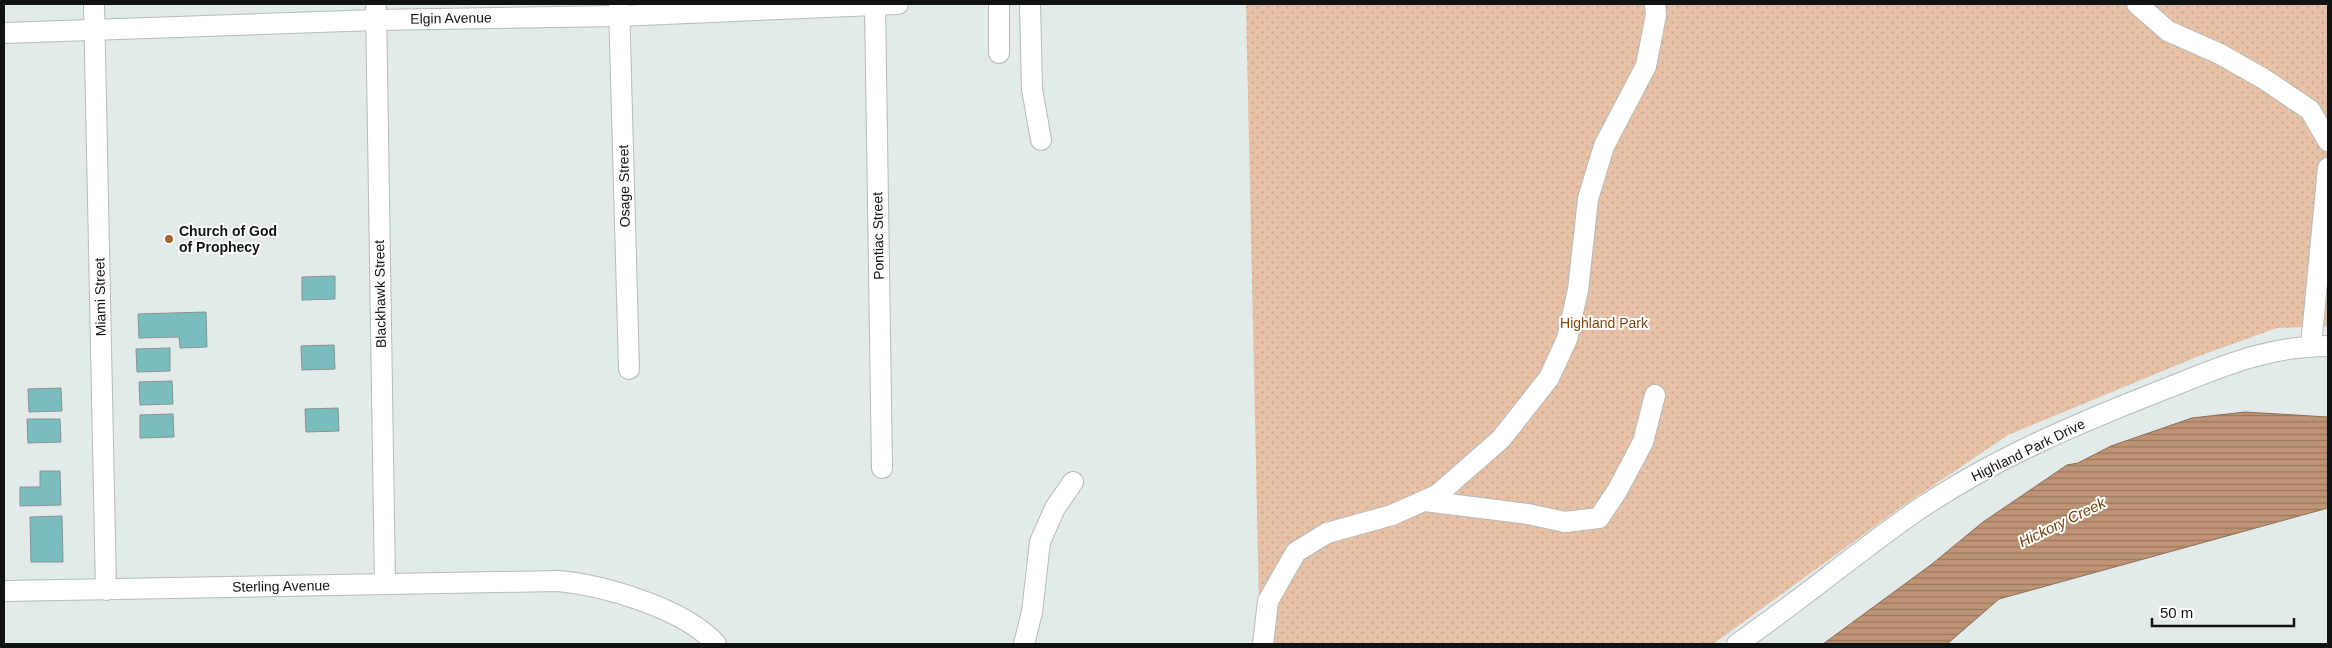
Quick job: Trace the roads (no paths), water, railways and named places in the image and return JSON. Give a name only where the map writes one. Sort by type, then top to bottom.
[{"type":"street","name":"Miami Street","points":[[94,4],[106,590]]},
{"type":"street","name":"Pontiac Street","points":[[875,4],[882,468]]},
{"type":"street","name":"Elgin Avenue","points":[[4,33],[94,30],[376,12],[619,10],[898,4]]},
{"type":"street","points":[[999,4],[999,53]]},
{"type":"street","points":[[1030,4],[1032,89],[1042,140]]},
{"type":"street","points":[[1263,644],[1268,601],[1296,552],[1327,533],[1392,515],[1437,495],[1501,439],[1549,378],[1566,340],[1578,290],[1588,199],[1604,146],[1646,66],[1656,14],[1655,4]]},
{"type":"street","points":[[2138,4],[2168,31],[2220,54],[2264,79],[2310,110],[2328,141]]},
{"type":"street","name":"Osage Street","points":[[619,10],[628,369]]},
{"type":"street","name":"Blackhawk Street","points":[[376,12],[385,584]]},
{"type":"street","points":[[2320,346],[2328,168]]},
{"type":"street","name":"Highland Park Drive","points":[[1736,644],[1913,514],[2000,460],[2103,413],[2252,355],[2320,346]]},
{"type":"street","points":[[1425,501],[1528,514],[1565,522],[1599,518],[1617,491],[1643,442],[1655,395]]},
{"type":"street","points":[[1024,644],[1032,612],[1040,542],[1056,508],[1073,482]]},
{"type":"street","name":"Sterling Avenue","points":[[4,591],[558,581],[581,583],[618,593],[663,609],[706,633],[716,644]]},
{"type":"water","name":"Hickory Creek","points":[[2245,412],[2328,417],[2328,508],[1999,599],[1947,644],[1823,644],[1932,564],[1983,522],[2067,465],[2078,463],[2111,446],[2192,418]]},
{"type":"place","name":"Church of God of Prophecy","points":[[169,239]]},
{"type":"park label","name":"Highland Park","points":[[1604,323]]}]
